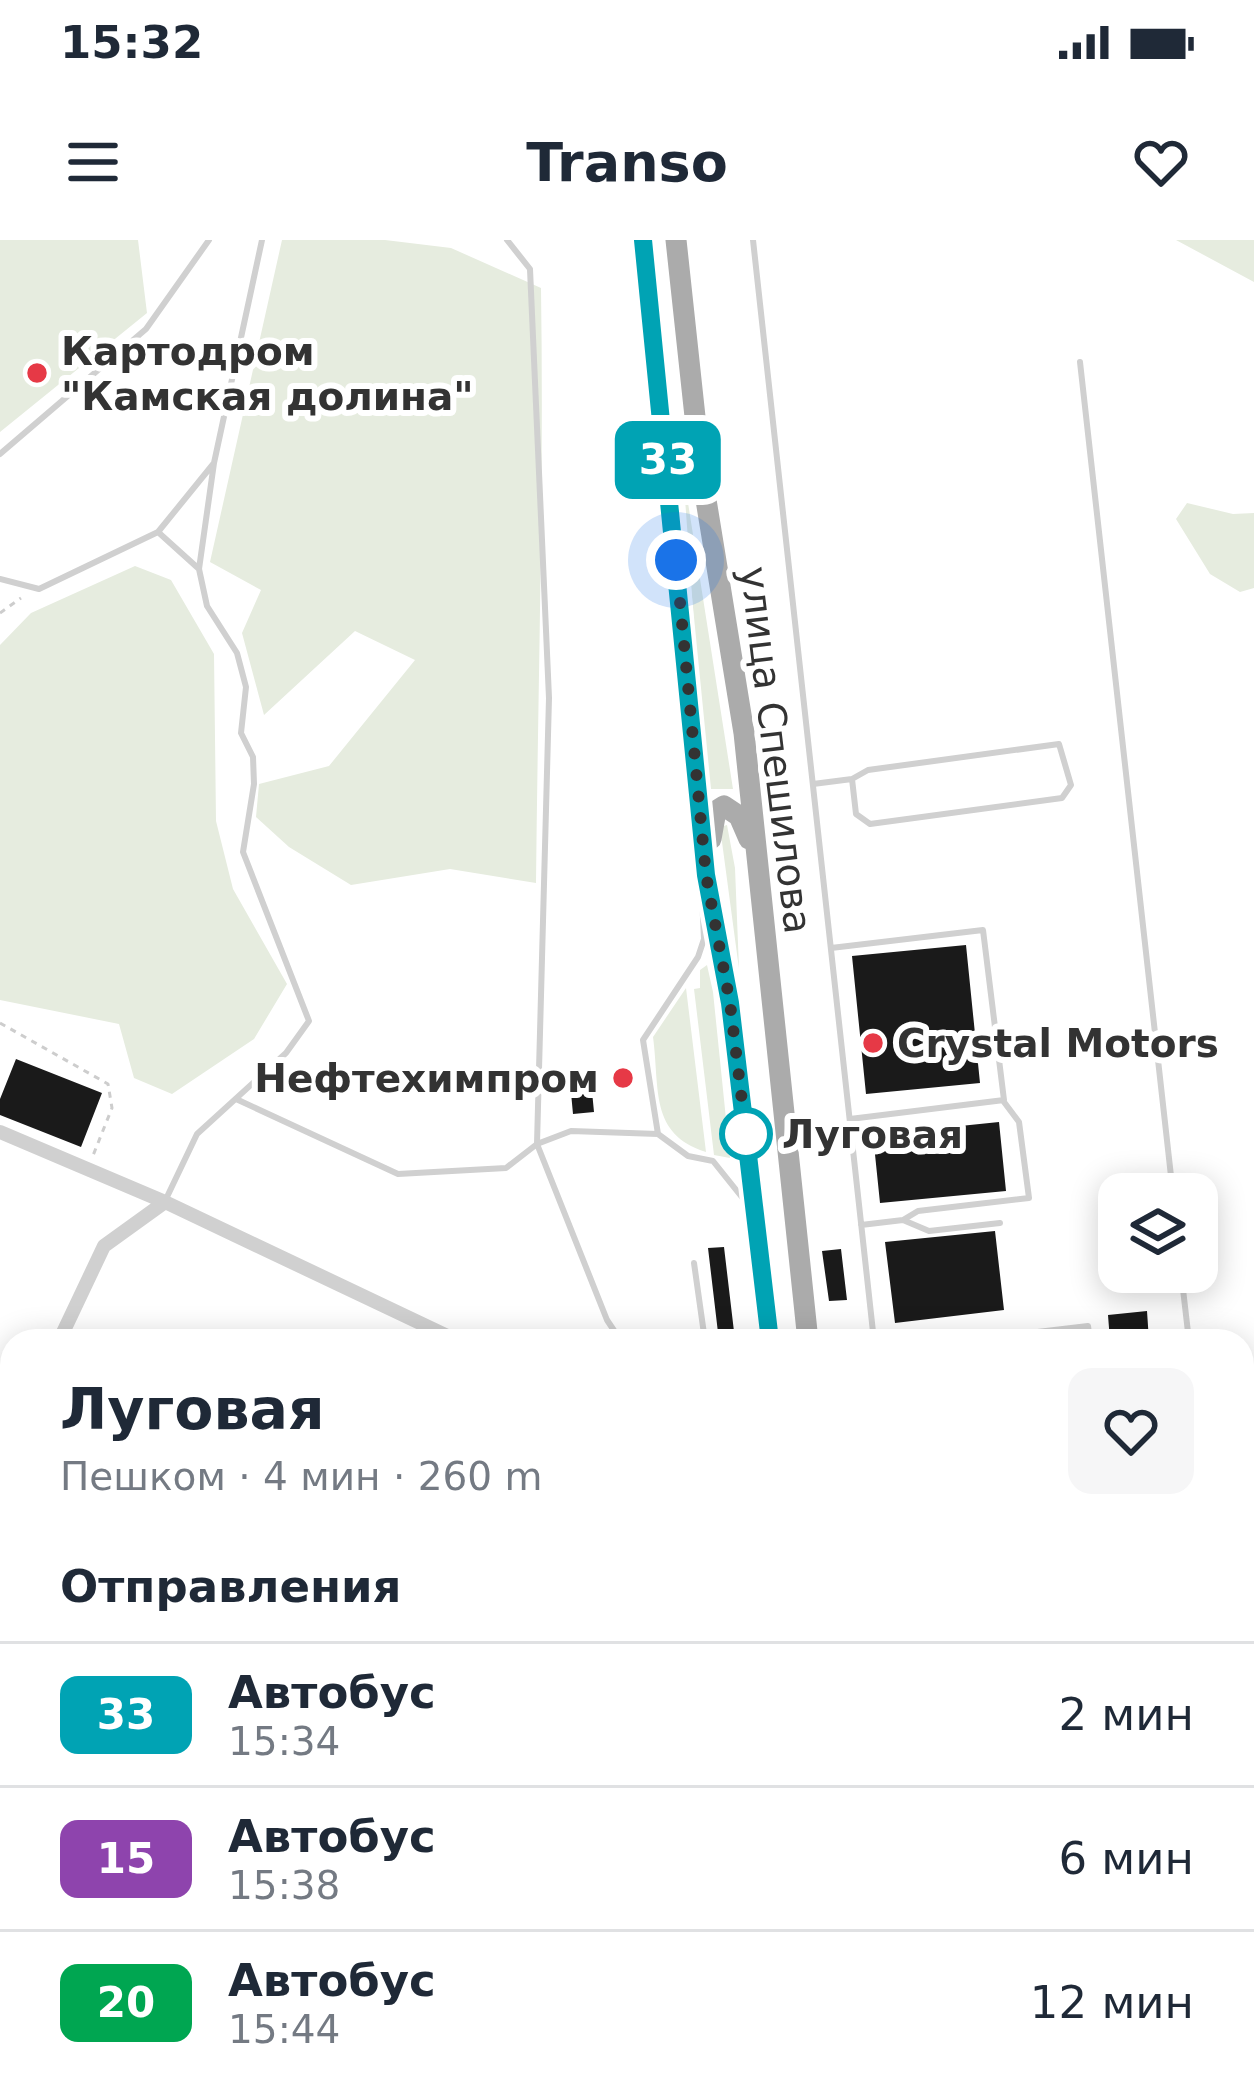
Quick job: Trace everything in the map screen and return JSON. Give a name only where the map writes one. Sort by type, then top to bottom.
[{"type":"main road","name":"улица Спешилова","points":[[643,240],[706,875],[730,1003],[769,1329]]},
{"type":"main road","name":"улица Спешилова","points":[[676,240],[700,463],[744,733],[807,1329]]},
{"type":"main road","points":[[706,875],[713,821],[724,806],[739,816],[760,874]]},
{"type":"street","points":[[0,1132],[165,1202],[433,1329]]},
{"type":"street","points":[[65,1329],[104,1246],[165,1202]]},
{"type":"lane","points":[[0,454],[146,329],[209,240]]},
{"type":"lane","points":[[165,1202],[197,1134],[286,1053],[309,1021],[243,852],[254,784],[253,757],[241,733],[246,686],[237,653],[207,606],[199,569],[214,463],[262,240]]},
{"type":"lane","points":[[507,240],[530,269],[549,698],[537,1144],[613,1329]]},
{"type":"lane","points":[[753,240],[873,1329]]},
{"type":"lane","points":[[1080,362],[1171,1173]]},
{"type":"lane","points":[[0,579],[39,589],[158,532],[214,463]]},
{"type":"lane","points":[[158,532],[199,569]]},
{"type":"lane","points":[[813,784],[852,779],[868,770],[1060,744],[1070,785],[1061,797],[870,824],[856,814],[852,779]]},
{"type":"lane","points":[[658,1133],[644,1040],[698,957],[706,875]]},
{"type":"lane","points":[[831,948],[983,930],[1004,1100],[1019,1122],[1028,1198],[918,1211],[903,1220],[862,1225]]},
{"type":"lane","points":[[236,1099],[398,1174],[506,1168],[537,1144],[571,1131],[658,1133],[688,1156],[713,1161],[746,1203],[758,1234]]},
{"type":"lane","points":[[850,1119],[1004,1100]]},
{"type":"lane","points":[[903,1220],[929,1231],[1000,1222]]},
{"type":"lane","points":[[694,1263],[703,1329]]},
{"type":"lane","points":[[1183,1293],[1188,1329]]},
{"type":"lane","points":[[1056,1329],[1088,1325],[1088,1329]]},
{"type":"path","points":[[0,614],[39,589]]},
{"type":"path","points":[[0,1023],[108,1084],[112,1108],[88,1169]]},
{"type":"shaded area","name":"Картодром \"Камская долина\"","points":[[0,240],[138,240],[147,313],[0,432]]},
{"type":"shaded area","points":[[282,240],[385,240],[451,248],[541,288],[536,883],[450,869],[351,885],[289,847],[256,817],[259,784],[329,766],[415,660],[355,631],[264,715],[242,633],[261,590],[210,562]]},
{"type":"shaded area","points":[[1176,240],[1254,240],[1254,282]]},
{"type":"shaded area","points":[[683,471],[733,789],[706,789]]},
{"type":"shaded area","points":[[1187,503],[1233,514],[1254,513],[1254,588],[1240,592],[1210,574],[1176,519]]},
{"type":"shaded area","points":[[135,566],[171,580],[214,654],[216,821],[233,889],[287,984],[254,1039],[172,1094],[134,1078],[119,1024],[0,1000],[0,645],[31,613]]},
{"type":"shaded area","points":[[727,825],[735,868],[739,969],[720,827]]},
{"type":"shaded area","points":[[707,965],[730,1158],[714,1155],[694,989],[700,988],[700,970]]},
{"type":"shaded area","points":[[686,988],[706,1152],[675,1134],[658,1091],[653,1037]]},
{"type":"building","points":[[966,945],[980,1083],[866,1094],[852,956]]},
{"type":"building","points":[[16,1059],[102,1093],[81,1147],[0,1115],[0,1099]]},
{"type":"building","points":[[591,1081],[594,1112],[573,1114],[570,1082]]},
{"type":"building","points":[[999,1122],[1006,1191],[880,1203],[873,1135]]},
{"type":"building","points":[[995,1231],[1004,1310],[895,1323],[885,1242]]},
{"type":"building","points":[[724,1247],[734,1329],[718,1329],[708,1248]]},
{"type":"building","points":[[841,1249],[847,1300],[829,1301],[822,1251]]},
{"type":"building","points":[[1147,1311],[1148,1329],[1109,1329],[1108,1315]]},
{"type":"bus line","name":"33","points":[[643,240],[706,875],[730,1003],[769,1329]]},
{"type":"place","name":"Картодром \"Камская долина\"","points":[[37,373]]},
{"type":"place","name":"Crystal Motors","points":[[873,1043]]},
{"type":"place","name":"Нефтехимпром","points":[[623,1078]]},
{"type":"place","name":"Луговая","points":[[746,1134]]},
{"type":"route","points":[[676,560],[706,875],[730,1003],[747,1142],[746,1134]]}]
